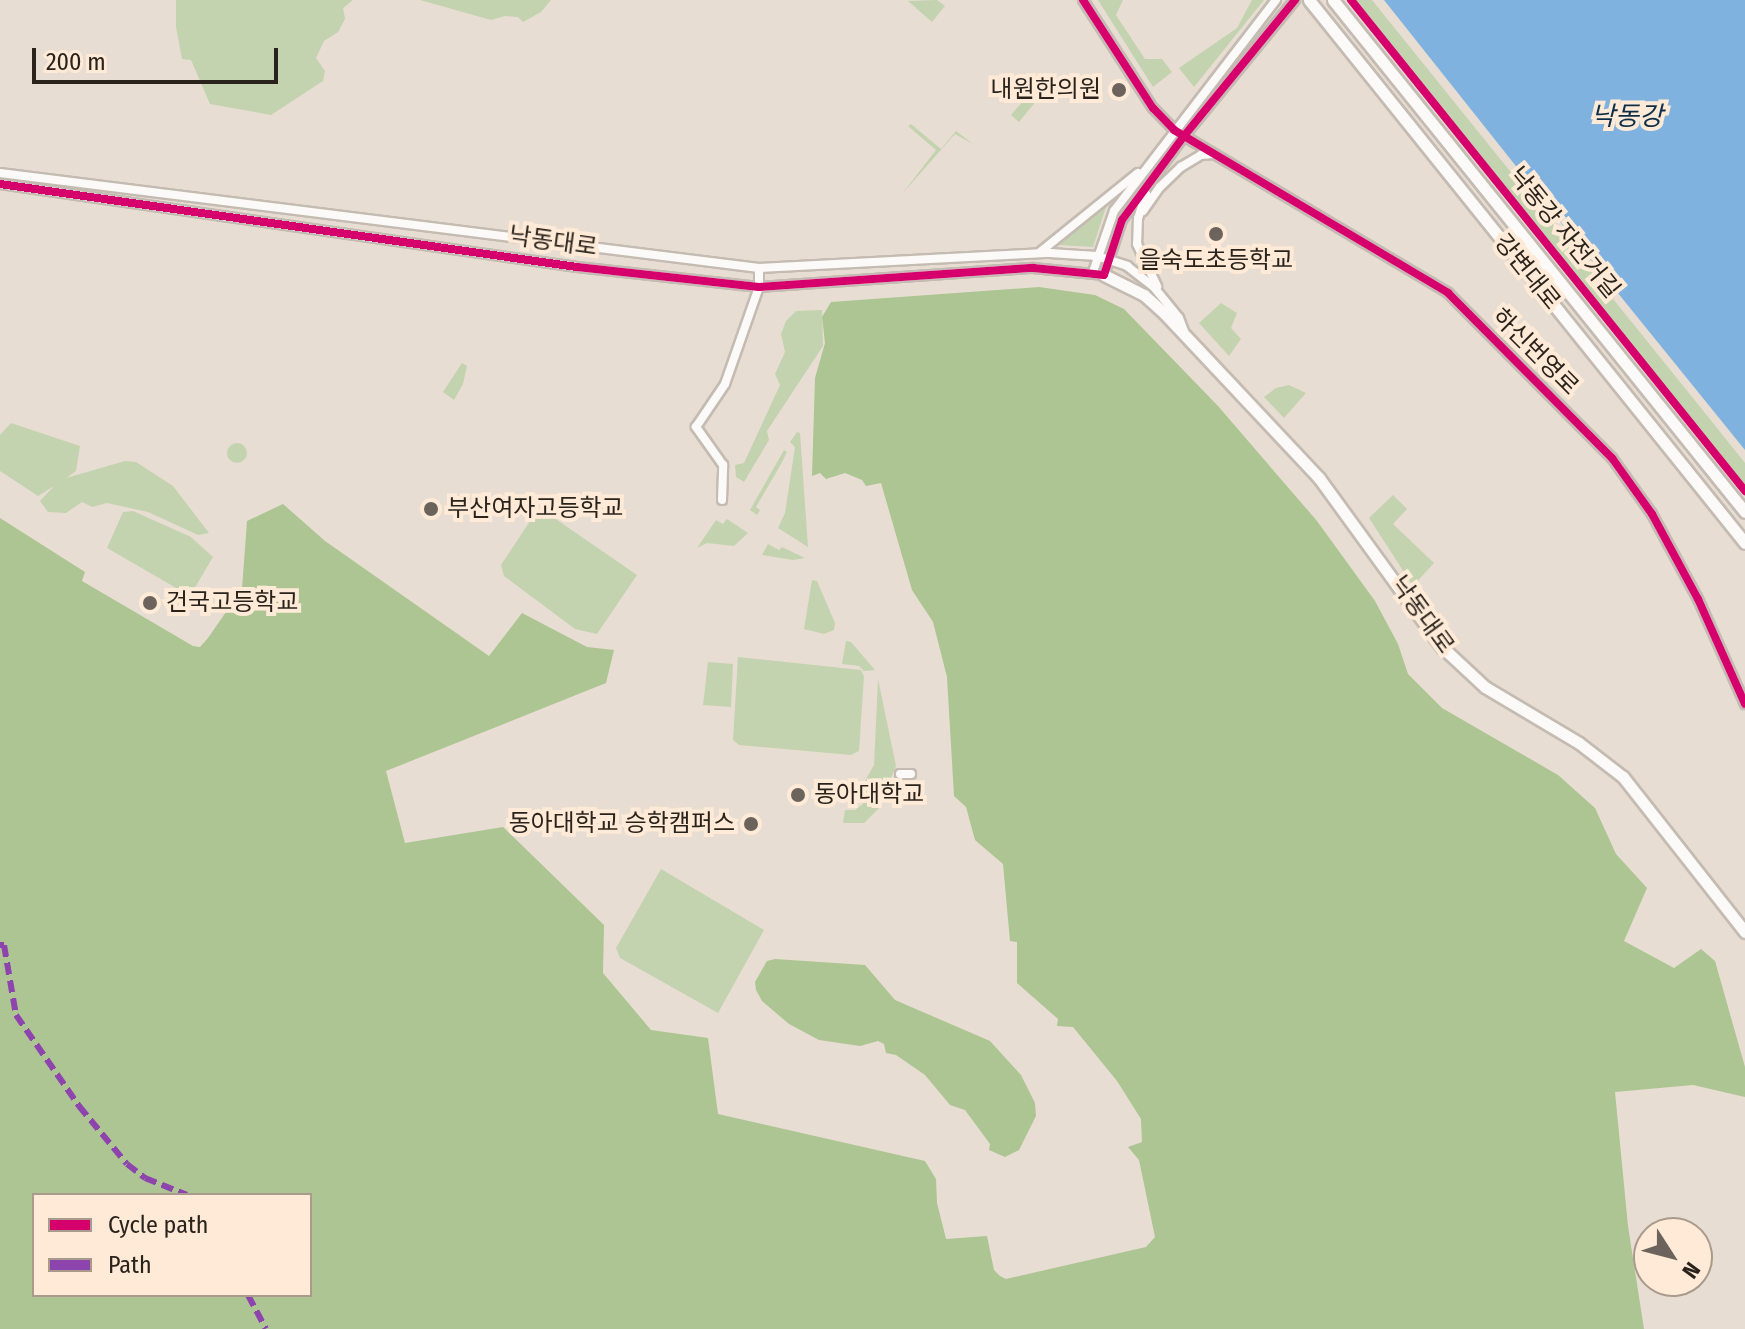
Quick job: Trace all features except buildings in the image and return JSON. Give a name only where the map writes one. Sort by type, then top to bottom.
[{"type":"main road","name":"강변대로","points":[[1309,0],[1745,543]]},
{"type":"main road","name":"강변대로","points":[[1333,0],[1745,512]]},
{"type":"main road","name":"낙동대로","points":[[1099,274],[1144,295],[1319,478],[1442,647],[1485,687],[1579,743],[1623,777],[1745,932]]},
{"type":"street","points":[[1083,0],[1153,108],[1174,130]]},
{"type":"street","points":[[1099,274],[1097,256],[1114,211],[1276,0]]},
{"type":"street","points":[[1099,274],[1109,259],[1122,220],[1184,136],[1295,0]]},
{"type":"street","name":"하신번영로","points":[[1174,130],[1448,293],[1612,458],[1652,514],[1698,599],[1745,704]]},
{"type":"street","points":[[1138,218],[1160,187],[1181,167],[1201,155],[1215,154]]},
{"type":"street","points":[[1038,254],[1148,165]]},
{"type":"street","name":"낙동대로","points":[[0,173],[759,268],[1038,254],[1097,256],[1140,275],[1179,318],[1187,339]]},
{"type":"street","points":[[1155,175],[1138,218],[1137,244],[1161,295]]},
{"type":"street","name":"낙동대로","points":[[0,184],[394,238],[577,267],[759,287],[1033,268],[1099,274]]},
{"type":"street","points":[[394,238],[397,222]]},
{"type":"street","points":[[722,500],[723,465],[696,427],[725,384],[759,287],[759,268]]},
{"type":"street","points":[[900,774],[911,774]]},
{"type":"green space","points":[[176,0],[353,0],[343,8],[345,19],[338,32],[324,41],[316,58],[325,71],[323,81],[271,115],[210,104],[191,60],[182,59],[176,27]]},
{"type":"green space","points":[[420,0],[551,0],[541,12],[523,22],[518,17],[505,16],[491,20]]},
{"type":"green space","points":[[937,0],[945,6],[932,22],[908,1]]},
{"type":"green space","points":[[1098,0],[1123,0],[1116,15],[1145,59],[1162,59],[1172,72],[1153,87]]},
{"type":"green space","points":[[1252,0],[1264,0],[1194,87],[1179,68],[1237,28]]},
{"type":"green space","points":[[1348,0],[1372,0],[1701,408],[1745,463],[1745,494]]},
{"type":"green space","points":[[1035,87],[1046,89],[1019,122],[1011,115]]},
{"type":"green space","points":[[911,124],[941,149],[956,131],[973,144],[955,134],[902,194],[936,150],[908,126]]},
{"type":"green space","points":[[1107,204],[1093,247],[1059,245]]},
{"type":"green space","points":[[1039,287],[1095,295],[1124,309],[1218,406],[1317,521],[1375,601],[1398,644],[1408,674],[1442,708],[1558,775],[1595,808],[1616,854],[1647,888],[1624,941],[1674,968],[1701,949],[1715,961],[1745,1067],[1745,1097],[1693,1085],[1615,1092],[1633,1258],[1633,1297],[1639,1297],[1644,1329],[0,1329],[0,518],[85,572],[82,581],[193,646],[200,647],[208,638],[242,589],[247,521],[283,504],[325,541],[489,656],[522,613],[587,647],[614,650],[606,683],[386,771],[405,843],[503,827],[604,925],[603,973],[651,1030],[708,1038],[718,1114],[925,1161],[936,1179],[937,1203],[946,1239],[987,1236],[994,1270],[1000,1276],[1006,1279],[1146,1247],[1155,1237],[1139,1160],[1128,1147],[1142,1142],[1141,1119],[1117,1081],[1073,1027],[1057,1026],[1058,1019],[1017,983],[1017,942],[1010,941],[1003,864],[975,840],[966,807],[954,796],[947,677],[933,622],[912,590],[881,483],[866,486],[862,480],[845,473],[826,479],[820,473],[812,476],[815,378],[825,343],[822,317],[831,302]]},
{"type":"green space","points":[[1221,303],[1237,313],[1231,328],[1241,339],[1229,356],[1199,323]]},
{"type":"green space","points":[[822,310],[823,346],[767,431],[769,440],[744,482],[736,477],[735,465],[744,463],[780,385],[775,374],[785,352],[781,334],[786,321],[796,311]]},
{"type":"green space","points":[[462,363],[467,366],[463,384],[454,400],[443,392]]},
{"type":"green space","points":[[1289,385],[1306,393],[1284,418],[1264,397],[1276,388]]},
{"type":"green space","points":[[11,423],[80,446],[76,471],[66,478],[125,461],[136,462],[173,486],[209,533],[198,535],[148,512],[107,503],[92,507],[82,502],[66,513],[48,512],[40,501],[54,486],[38,496],[0,471],[0,435]]},
{"type":"green space","points":[[797,432],[800,433],[808,547],[778,528],[785,513],[795,447],[790,442]]},
{"type":"green space","points":[[237,443],[244,446],[247,453],[244,460],[237,463],[230,460],[227,453],[230,446]]},
{"type":"green space","points":[[784,450],[787,452],[756,507],[760,510],[757,515],[750,510]]},
{"type":"green space","points":[[1393,495],[1407,509],[1393,524],[1434,563],[1413,586],[1369,518]]},
{"type":"green space","points":[[133,511],[191,537],[213,557],[190,596],[107,548],[123,512]]},
{"type":"green space","points":[[547,513],[637,575],[597,634],[575,629],[504,576],[501,565],[534,515]]},
{"type":"green space","points":[[727,519],[748,533],[734,546],[707,543],[697,548],[716,520],[723,524]]},
{"type":"green space","points":[[768,544],[805,558],[793,560],[762,555]]},
{"type":"green space","points":[[812,580],[817,581],[835,623],[834,630],[824,634],[804,629]]},
{"type":"green space","points":[[846,641],[851,642],[875,670],[864,671],[859,666],[842,664]]},
{"type":"green space","points":[[738,657],[861,670],[864,676],[859,751],[851,755],[739,745],[733,740]]},
{"type":"green space","points":[[708,662],[733,664],[731,707],[703,705]]},
{"type":"green space","points":[[878,679],[896,766],[879,808],[864,823],[843,823],[845,810],[855,810],[863,804],[865,781],[874,765]]},
{"type":"green space","points":[[661,869],[764,930],[718,1013],[620,958],[616,948]]},
{"type":"green space","points":[[767,961],[865,965],[895,1000],[990,1041],[1021,1075],[1035,1103],[1036,1116],[1019,1150],[1005,1157],[989,1150],[990,1144],[965,1110],[950,1105],[925,1075],[896,1055],[886,1053],[884,1044],[878,1041],[860,1046],[819,1040],[789,1024],[762,1001],[756,990],[755,982]]},
{"type":"water","name":"낙동강","points":[[1384,0],[1745,0],[1745,450],[1562,224]]},
{"type":"marked path","points":[[0,945],[4,945],[16,1015],[79,1106],[127,1164],[145,1178],[182,1193]]},
{"type":"marked path","points":[[249,1297],[266,1329]]},
{"type":"cycle path","points":[[1083,0],[1153,108],[1174,130],[1448,293],[1612,458],[1652,514],[1698,599],[1745,704]]},
{"type":"cycle path","points":[[0,184],[577,267],[759,287],[1033,268],[1104,275],[1122,220],[1184,136],[1295,0]]},
{"type":"cycle path","name":"낙동강 자전거길","points":[[1351,0],[1745,491]]},
{"type":"place","name":"내원한의원","points":[[1119,90]]},
{"type":"place","name":"을숙도초등학교","points":[[1216,234]]},
{"type":"place","name":"부산여자고등학교","points":[[431,509]]},
{"type":"place","name":"건국고등학교","points":[[150,603]]},
{"type":"place","name":"동아대학교","points":[[798,795]]},
{"type":"place","name":"동아대학교 승학캠퍼스","points":[[751,824]]}]
